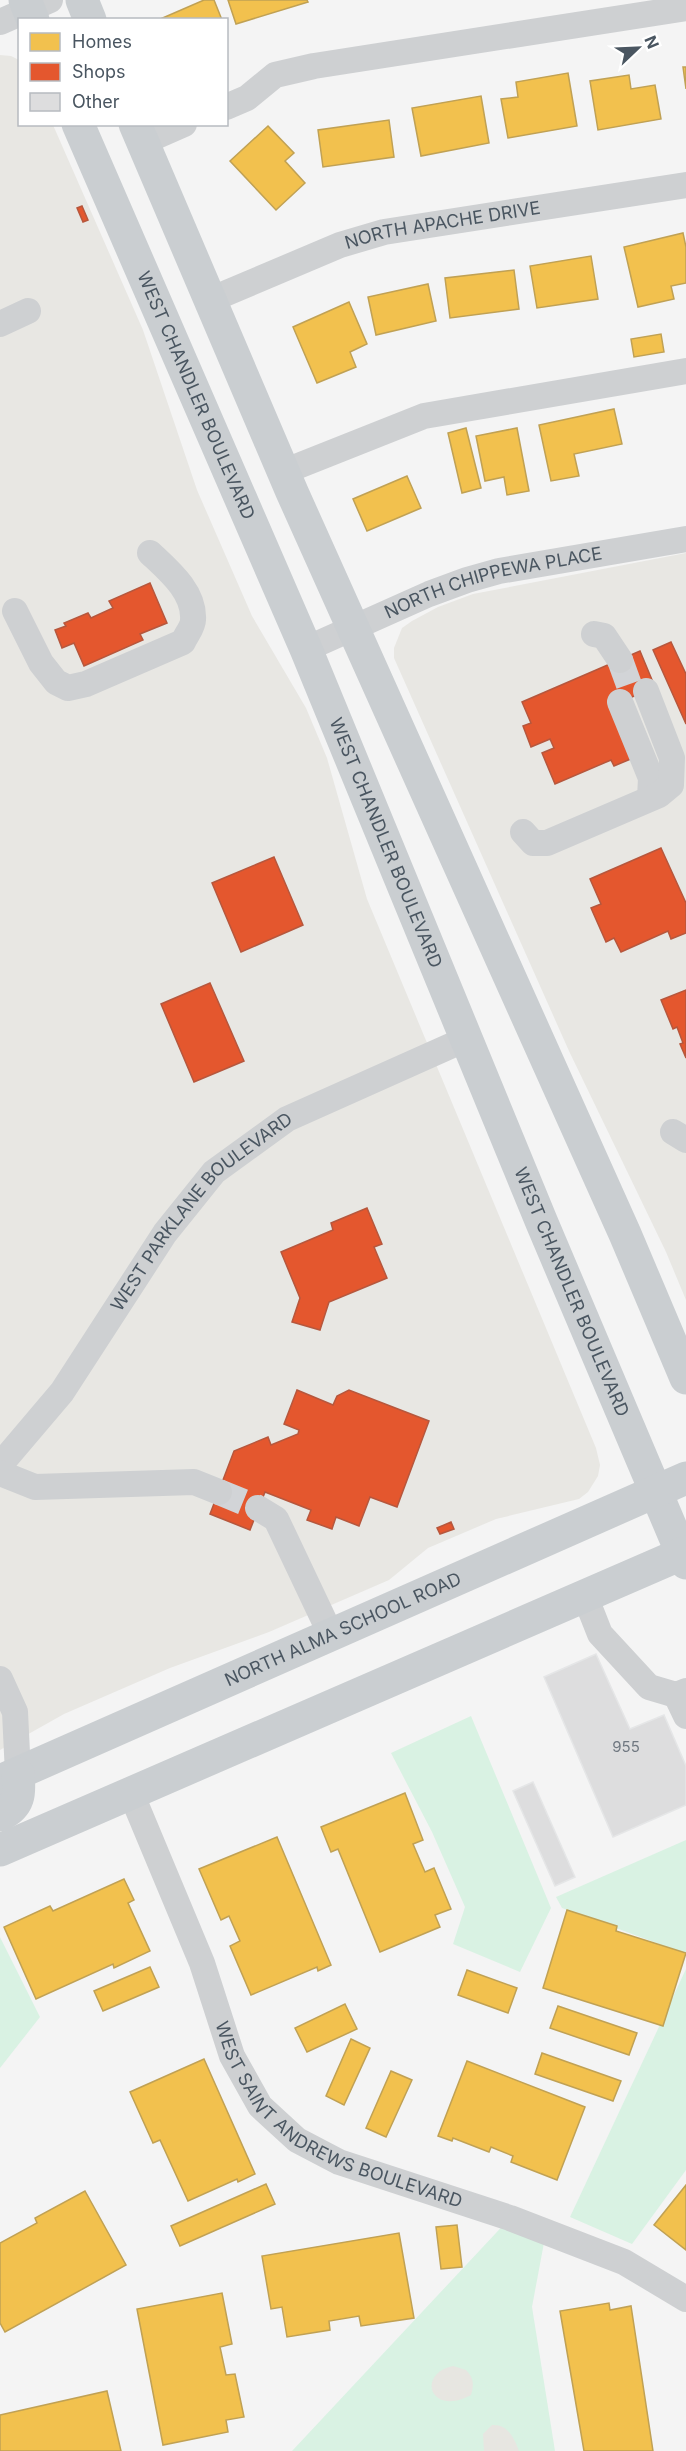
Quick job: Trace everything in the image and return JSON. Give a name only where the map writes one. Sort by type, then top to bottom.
[{"type":"main road","points":[[82,0],[89,18]]},
{"type":"main road","name":"WEST CHANDLER BOULEVARD","points":[[79,126],[306,649],[466,1039],[655,1491],[685,1556]]},
{"type":"main road","points":[[139,133],[283,472],[621,1223],[686,1378]]},
{"type":"main road","name":"NORTH ALMA SCHOOL ROAD","points":[[6,1770],[331,1635],[686,1478]]},
{"type":"main road","points":[[0,1850],[585,1596],[685,1556]]},
{"type":"main road","points":[[0,1815],[14,1804],[20,1793],[6,1770]]},
{"type":"street","points":[[228,106],[248,98],[275,75],[314,66],[686,8]]},
{"type":"street","points":[[139,133],[174,126]]},
{"type":"street","name":"NORTH APACHE DRIVE","points":[[210,300],[340,244],[384,232],[686,185]]},
{"type":"street","points":[[0,324],[28,311]]},
{"type":"street","points":[[283,472],[424,416],[686,371]]},
{"type":"street","name":"NORTH CHIPPEWA PLACE","points":[[306,649],[429,594],[499,571],[686,538]]},
{"type":"street","points":[[15,611],[41,663],[56,682],[68,688],[87,684],[183,642],[193,621],[190,602],[180,582],[150,553]]},
{"type":"street","points":[[599,635],[618,660]]},
{"type":"street","points":[[523,832],[532,843],[547,843],[657,794],[651,778],[633,696]]},
{"type":"street","name":"WEST PARKLANE BOULEVARD","points":[[0,1465],[62,1392],[165,1233],[214,1172],[287,1119],[466,1039]]},
{"type":"street","points":[[0,1473],[35,1487],[194,1482],[219,1492]]},
{"type":"street","points":[[258,1508],[276,1519],[331,1635]]},
{"type":"street","points":[[585,1596],[600,1634],[607,1642],[649,1687],[683,1701]]},
{"type":"street","points":[[0,1679],[15,1712],[6,1770]]},
{"type":"street","name":"WEST SAINT ANDREWS BOULEVARD","points":[[131,1793],[202,1963],[232,2056],[260,2106],[297,2140],[339,2162],[510,2218],[624,2262],[686,2300]]},
{"type":"shaded area","points":[[0,55],[18,60],[18,126],[53,126],[143,330],[197,490],[252,616],[306,708],[327,758],[367,899],[596,1448],[600,1465],[598,1476],[588,1492],[579,1499],[496,1519],[428,1548],[389,1580],[269,1632],[170,1668],[64,1714],[0,1750]]},
{"type":"shaded area","points":[[686,553],[686,1300],[666,1252],[569,1051],[394,658],[394,648],[402,628],[412,621],[438,607],[473,594]]},
{"type":"green space","points":[[471,1716],[551,1908],[520,1972],[453,1944],[465,1907],[432,1832],[391,1753]]},
{"type":"green space","points":[[686,1840],[686,1954],[562,1908],[556,1897]]},
{"type":"green space","points":[[0,1937],[40,2017],[0,2068]]},
{"type":"green space","points":[[686,1969],[686,2170],[632,2244],[570,2217]]},
{"type":"green space","points":[[510,2218],[546,2232],[532,2307],[555,2451],[292,2451]]},
{"type":"sand","points":[[453,2366],[469,2373],[473,2382],[472,2391],[471,2395],[446,2401],[438,2398],[433,2392],[432,2384],[434,2377],[441,2370]]},
{"type":"sand","points":[[492,2425],[506,2429],[519,2451],[484,2451],[483,2434]]},
{"type":"building: Homes","points":[[204,0],[214,0],[221,18],[163,18]]},
{"type":"building: Homes","points":[[228,0],[307,0],[308,2],[236,24]]},
{"type":"building: Homes","points":[[683,67],[686,67],[686,89]]},
{"type":"building: Homes","points":[[568,73],[577,126],[508,138],[501,99],[518,97],[516,82]]},
{"type":"building: Homes","points":[[629,75],[631,89],[655,85],[661,119],[598,130],[590,81]]},
{"type":"building: Homes","points":[[481,96],[489,143],[421,156],[412,108]]},
{"type":"building: Homes","points":[[389,120],[394,157],[323,167],[318,130]]},
{"type":"building: Homes","points":[[268,126],[294,153],[285,161],[305,183],[276,210],[230,161]]},
{"type":"building: Homes","points":[[683,233],[686,247],[686,283],[671,286],[674,299],[638,307],[624,247]]},
{"type":"building: Homes","points":[[591,256],[598,299],[537,308],[530,266]]},
{"type":"building: Homes","points":[[514,270],[519,309],[450,318],[445,278]]},
{"type":"building: Homes","points":[[428,284],[436,321],[376,335],[368,297]]},
{"type":"building: Homes","points":[[349,302],[367,344],[350,352],[356,367],[317,383],[293,327]]},
{"type":"building: Homes","points":[[661,334],[664,352],[634,357],[631,339]]},
{"type":"building: Homes","points":[[614,409],[622,444],[574,454],[579,476],[551,481],[539,425]]},
{"type":"building: Homes","points":[[466,428],[481,488],[462,493],[448,433]]},
{"type":"building: Homes","points":[[517,428],[529,491],[507,495],[504,477],[485,481],[476,436]]},
{"type":"building: Homes","points":[[407,476],[421,508],[367,531],[353,499]]},
{"type":"building: Homes","points":[[405,1793],[423,1840],[413,1844],[425,1872],[434,1868],[451,1909],[435,1915],[440,1927],[380,1952],[338,1849],[331,1852],[321,1827]]},
{"type":"building: Homes","points":[[277,1837],[331,1965],[318,1971],[317,1967],[251,1995],[230,1946],[240,1941],[229,1916],[221,1920],[199,1869]]},
{"type":"building: Homes","points":[[124,1879],[134,1900],[128,1903],[150,1951],[114,1968],[113,1964],[36,1999],[4,1927],[50,1906],[53,1911]]},
{"type":"building: Homes","points":[[567,1910],[617,1926],[616,1931],[686,1953],[663,2026],[543,1988]]},
{"type":"building: Homes","points":[[150,1967],[159,1987],[103,2011],[94,1991]]},
{"type":"building: Homes","points":[[467,1970],[517,1988],[508,2013],[458,1995]]},
{"type":"building: Homes","points":[[345,2004],[357,2029],[307,2052],[295,2028]]},
{"type":"building: Homes","points":[[558,2006],[637,2033],[629,2055],[550,2028]]},
{"type":"building: Homes","points":[[351,2039],[370,2048],[344,2105],[326,2096]]},
{"type":"building: Homes","points":[[542,2053],[621,2081],[613,2101],[535,2074]]},
{"type":"building: Homes","points":[[204,2059],[255,2174],[238,2182],[237,2179],[188,2201],[160,2140],[153,2143],[130,2092]]},
{"type":"building: Homes","points":[[467,2061],[585,2107],[557,2180],[511,2162],[513,2156],[491,2147],[489,2152],[453,2138],[452,2141],[438,2136]]},
{"type":"building: Homes","points":[[391,2071],[412,2080],[386,2137],[366,2128]]},
{"type":"building: Homes","points":[[266,2184],[275,2204],[180,2246],[171,2226]]},
{"type":"building: Homes","points":[[686,2185],[686,2250],[654,2225]]},
{"type":"building: Homes","points":[[85,2191],[126,2265],[5,2332],[0,2323],[0,2243],[37,2223],[35,2218]]},
{"type":"building: Homes","points":[[457,2225],[462,2267],[441,2269],[436,2227]]},
{"type":"building: Homes","points":[[399,2233],[414,2318],[361,2326],[359,2316],[329,2321],[330,2330],[287,2337],[282,2307],[271,2309],[262,2256]]},
{"type":"building: Homes","points":[[222,2293],[232,2344],[220,2347],[226,2375],[235,2374],[244,2417],[226,2420],[228,2432],[163,2445],[137,2309]]},
{"type":"building: Homes","points":[[609,2303],[610,2310],[631,2306],[653,2451],[584,2451],[560,2311]]},
{"type":"building: Homes","points":[[107,2391],[121,2451],[0,2451],[0,2415]]},
{"type":"building: Shops","points":[[82,206],[88,220],[83,222],[77,208]]},
{"type":"building: Shops","points":[[150,583],[167,623],[140,634],[143,640],[84,666],[74,643],[62,648],[55,630],[66,626],[64,623],[88,613],[91,618],[113,608],[109,601]]},
{"type":"building: Shops","points":[[671,642],[686,674],[686,724],[653,650]]},
{"type":"building: Shops","points":[[640,651],[655,687],[611,706],[633,758],[614,766],[611,760],[555,784],[542,753],[554,748],[550,739],[531,747],[523,726],[531,723],[522,702]]},
{"type":"building: Shops","points":[[661,848],[686,903],[686,933],[671,939],[668,931],[621,952],[614,938],[606,942],[591,908],[601,904],[590,879]]},
{"type":"building: Shops","points":[[274,857],[303,925],[241,952],[212,883]]},
{"type":"building: Shops","points":[[210,983],[244,1061],[194,1082],[161,1004]]},
{"type":"building: Shops","points":[[686,990],[686,1058],[680,1044],[683,1043],[677,1027],[673,1029],[661,1000]]},
{"type":"building: Shops","points":[[367,1208],[382,1244],[374,1247],[387,1278],[329,1302],[320,1330],[292,1322],[300,1298],[281,1252],[333,1230],[331,1223]]},
{"type":"building: Shops","points":[[297,1390],[333,1405],[337,1396],[349,1390],[429,1421],[397,1507],[370,1497],[359,1526],[336,1517],[332,1529],[307,1520],[311,1510],[265,1492],[250,1530],[210,1514],[234,1451],[268,1437],[271,1445],[298,1434],[299,1430],[284,1424]]},
{"type":"building: Shops","points":[[451,1522],[454,1529],[440,1534],[437,1528]]},
{"type":"building: Other","points":[[596,1654],[630,1729],[664,1715],[686,1766],[686,1805],[613,1837],[544,1677]]},
{"type":"building: Other","points":[[533,1782],[575,1877],[555,1886],[513,1791]]},
{"type":"tunnel","points":[[620,660],[633,696]]},
{"type":"tunnel","points":[[219,1492],[258,1508]]}]
